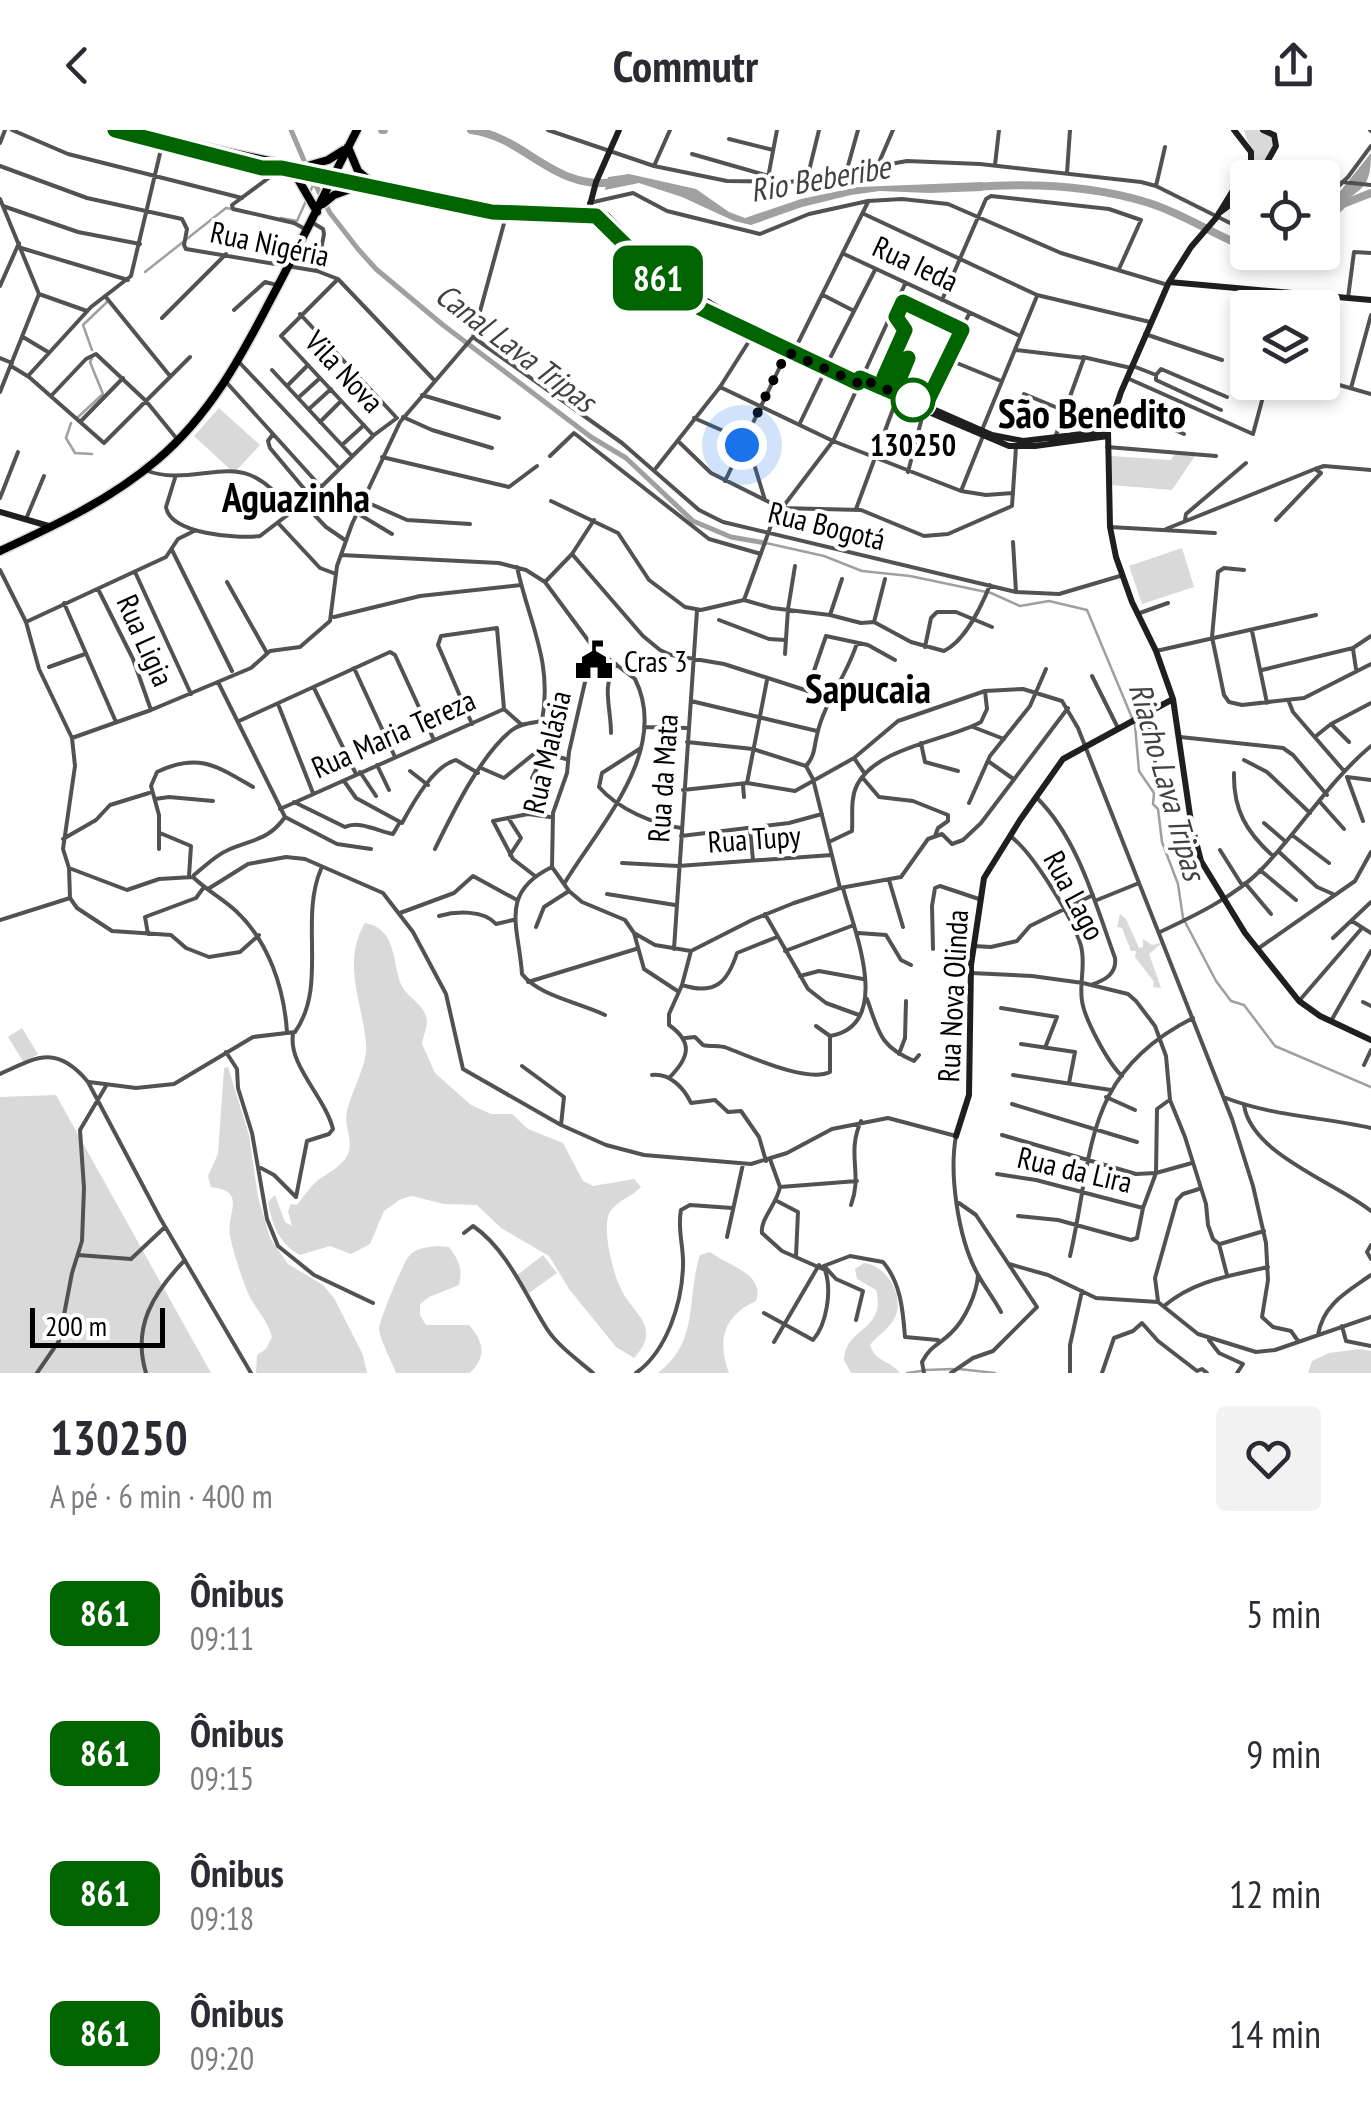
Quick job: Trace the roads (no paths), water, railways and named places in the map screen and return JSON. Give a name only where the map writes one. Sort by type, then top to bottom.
[{"type":"main road","points":[[115,130],[164,137],[199,152],[300,169],[358,186],[507,212],[589,209],[607,216],[662,273],[791,350]]},
{"type":"main road","points":[[130,130],[242,159]]},
{"type":"main road","points":[[589,209],[592,192],[620,130]]},
{"type":"main road","points":[[1263,130],[1274,135],[1278,143],[1268,160]]},
{"type":"main road","points":[[1235,131],[1252,152],[1251,161],[1168,284],[1116,405],[1107,447],[1110,527],[1122,575],[1173,699],[1196,848],[1245,933],[1300,1002],[1371,1040]]},
{"type":"main road","points":[[1274,135],[1285,132]]},
{"type":"main road","points":[[0,551],[112,494],[178,441],[238,362],[356,134]]},
{"type":"main road","points":[[300,169],[348,148]]},
{"type":"main road","points":[[348,148],[358,171],[372,183]]},
{"type":"main road","points":[[300,169],[303,186],[320,206]]},
{"type":"main road","points":[[334,178],[507,212]]},
{"type":"main road","points":[[320,206],[358,186]]},
{"type":"main road","points":[[1215,218],[1230,207]]},
{"type":"main road","points":[[589,209],[669,288],[753,335],[1016,447],[1108,434]]},
{"type":"main road","points":[[1168,284],[1242,290]]},
{"type":"main road","points":[[1340,297],[1371,300]]},
{"type":"main road","points":[[859,380],[924,408]]},
{"type":"main road","points":[[982,433],[1008,440],[1108,434]]},
{"type":"main road","points":[[0,512],[53,527]]},
{"type":"main road","name":"Rua Nova Olinda","points":[[956,1136],[969,1095],[973,946],[984,878],[1064,759],[1173,699]]},
{"type":"street","points":[[0,144],[9,130],[68,154],[242,198]]},
{"type":"street","points":[[548,130],[654,166],[727,181],[807,179],[907,162],[1068,173],[1156,186],[1230,224]]},
{"type":"street","points":[[654,166],[670,130]]},
{"type":"street","points":[[767,183],[777,130]]},
{"type":"street","points":[[807,179],[819,130]]},
{"type":"street","points":[[846,173],[858,130]]},
{"type":"street","points":[[877,167],[893,130]]},
{"type":"street","points":[[994,166],[999,130]]},
{"type":"street","points":[[1068,173],[1070,130]]},
{"type":"street","points":[[28,376],[86,311],[128,280],[164,137]]},
{"type":"street","points":[[729,138],[773,150]]},
{"type":"street","points":[[1340,186],[1371,146]]},
{"type":"street","points":[[1156,186],[1165,147]]},
{"type":"street","points":[[692,154],[769,176]]},
{"type":"street","points":[[0,166],[87,198],[148,212]]},
{"type":"street","points":[[300,169],[242,198],[232,208],[323,229],[317,271]]},
{"type":"street","points":[[1344,182],[1369,185]]},
{"type":"street","points":[[589,209],[633,193],[667,211],[764,234],[799,217],[868,202],[948,204],[1061,253],[1168,284]]},
{"type":"street","points":[[942,300],[986,199],[1005,196],[1110,209],[1141,220],[1120,269]]},
{"type":"street","points":[[0,199],[40,294],[0,392]]},
{"type":"street","points":[[725,481],[868,202]]},
{"type":"street","points":[[3,206],[78,232],[140,244]]},
{"type":"street","name":"Rua Nigéria","points":[[148,212],[182,218],[187,226],[186,248],[317,271],[338,279],[434,381]]},
{"type":"street","points":[[175,478],[166,512],[194,531],[254,537],[279,524],[374,436],[400,419],[463,351],[473,337],[507,212]]},
{"type":"street","points":[[864,214],[1037,295],[1150,322]]},
{"type":"street","points":[[20,245],[128,280]]},
{"type":"street","points":[[0,286],[20,245]]},
{"type":"street","points":[[1348,298],[1354,252],[1371,253]]},
{"type":"street","points":[[162,318],[226,254]]},
{"type":"street","name":"Rua Ieda","points":[[844,254],[1020,336]]},
{"type":"street","points":[[799,426],[875,270]]},
{"type":"street","points":[[338,279],[300,314],[400,419],[492,448]]},
{"type":"street","points":[[234,310],[265,282],[278,285]]},
{"type":"street","points":[[744,600],[781,508],[833,441],[905,284]]},
{"type":"street","points":[[40,294],[86,311]]},
{"type":"street","points":[[822,295],[854,311]]},
{"type":"street","points":[[961,491],[1037,295]]},
{"type":"street","points":[[105,296],[170,376]]},
{"type":"street","points":[[908,472],[924,408],[969,313]]},
{"type":"street","name":"Vila Nova","points":[[300,314],[281,333],[282,338],[374,436]]},
{"type":"street","points":[[1351,388],[1371,315]]},
{"type":"street","points":[[1145,334],[1222,360]]},
{"type":"street","points":[[655,470],[720,388],[753,335]]},
{"type":"street","points":[[23,337],[48,352]]},
{"type":"street","name":"Rua Bogotá","points":[[473,337],[655,470],[710,516],[767,536],[1016,592],[1059,594],[1122,575]]},
{"type":"street","points":[[1016,350],[1083,358],[1156,375]]},
{"type":"street","points":[[52,396],[96,354],[146,401],[178,441]]},
{"type":"street","points":[[0,358],[52,396],[98,441],[106,442],[190,356]]},
{"type":"street","points":[[1055,438],[1083,358]]},
{"type":"street","points":[[947,359],[1001,381]]},
{"type":"street","points":[[238,362],[339,468]]},
{"type":"street","points":[[287,386],[308,365]]},
{"type":"street","points":[[1222,410],[1156,380],[1156,375],[1160,368],[1227,397]]},
{"type":"street","points":[[272,370],[352,456]]},
{"type":"street","points":[[80,422],[124,378]]},
{"type":"street","points":[[298,398],[320,378]]},
{"type":"street","points":[[1126,378],[1253,434],[1263,400]]},
{"type":"street","points":[[226,381],[321,487]]},
{"type":"street","points":[[1340,385],[1371,394]]},
{"type":"street","points":[[1198,399],[1204,387]]},
{"type":"street","points":[[720,388],[833,441],[961,491],[986,495],[1013,493]]},
{"type":"street","points":[[308,410],[331,389]]},
{"type":"street","points":[[1024,394],[1065,410]]},
{"type":"street","points":[[422,395],[500,418]]},
{"type":"street","points":[[856,509],[897,399]]},
{"type":"street","points":[[320,422],[342,401]]},
{"type":"street","points":[[1116,405],[1184,434]]},
{"type":"street","points":[[694,418],[745,438]]},
{"type":"street","points":[[72,738],[191,694],[255,666],[267,654],[300,646],[322,631],[332,617],[336,574],[345,540],[400,419]]},
{"type":"street","points":[[342,445],[364,425]]},
{"type":"street","points":[[550,456],[574,433],[708,539],[761,554]]},
{"type":"street","points":[[273,434],[268,445],[310,497]]},
{"type":"street","points":[[745,438],[765,500]]},
{"type":"street","points":[[678,442],[712,473],[781,508],[856,509],[933,537],[1012,506],[1016,447]]},
{"type":"street","points":[[1107,447],[1216,456]]},
{"type":"street","points":[[0,498],[18,452]]},
{"type":"street","points":[[382,457],[508,487],[536,466]]},
{"type":"street","points":[[1185,520],[1186,514],[1246,462]]},
{"type":"street","points":[[1166,529],[1315,468],[1371,470]]},
{"type":"street","points":[[1276,520],[1321,473],[1315,468]]},
{"type":"street","points":[[145,470],[175,478],[248,474],[294,510]]},
{"type":"street","points":[[26,519],[44,476]]},
{"type":"street","points":[[363,501],[408,520],[470,524]]},
{"type":"street","points":[[552,501],[624,539],[649,580],[672,599],[697,610],[744,600],[861,623],[874,622],[925,648],[950,648],[989,588]]},
{"type":"street","points":[[304,503],[326,527],[345,540]]},
{"type":"street","points":[[357,513],[392,534]]},
{"type":"street","points":[[545,582],[572,554],[594,520]]},
{"type":"street","points":[[279,524],[320,568],[336,574]]},
{"type":"street","points":[[1110,527],[1215,533]]},
{"type":"street","points":[[26,622],[136,572],[194,531]]},
{"type":"street","points":[[1013,542],[1016,592]]},
{"type":"street","points":[[172,550],[233,673]]},
{"type":"street","points":[[572,554],[643,636],[660,650],[724,664],[830,698]]},
{"type":"street","points":[[340,555],[518,567],[545,582],[593,648],[638,684],[644,727],[642,748],[616,802],[564,884]]},
{"type":"street","points":[[785,654],[795,566]]},
{"type":"street","points":[[518,567],[543,653],[546,698],[542,721]]},
{"type":"street","points":[[1244,570],[1224,568],[1218,572],[1212,637],[1228,702],[1290,702],[1322,692],[1371,664]]},
{"type":"street","points":[[0,570],[26,622],[39,669],[72,738],[75,766],[63,839],[70,898],[83,914],[105,928],[122,934],[171,935],[192,951],[216,958],[240,952],[259,935]]},
{"type":"street","points":[[136,572],[191,694]]},
{"type":"street","points":[[830,616],[842,579]]},
{"type":"street","points":[[874,622],[885,579]]},
{"type":"street","points":[[226,582],[267,654]]},
{"type":"street","points":[[332,617],[420,596],[521,585]]},
{"type":"street","name":"Rua Ligia","points":[[98,589],[125,640],[152,710]]},
{"type":"street","points":[[1137,614],[1168,603]]},
{"type":"street","points":[[64,604],[116,722]]},
{"type":"street","name":"Rua da Mata","points":[[674,950],[697,610]]},
{"type":"street","points":[[925,648],[934,614],[956,612],[992,628]]},
{"type":"street","points":[[1156,650],[1316,615]]},
{"type":"street","points":[[720,620],[770,639],[785,640]]},
{"type":"street","points":[[472,724],[437,640],[442,636],[494,627],[498,632],[504,709]]},
{"type":"street","points":[[1252,631],[1267,704]]},
{"type":"street","points":[[807,690],[824,638],[832,636],[881,650],[895,660]]},
{"type":"street","points":[[1262,670],[1353,648],[1371,636]]},
{"type":"street","points":[[806,766],[813,756],[830,698],[848,670],[857,643]]},
{"type":"street","name":"Rua Malásia","points":[[552,867],[552,817],[567,773],[593,648]]},
{"type":"street","points":[[1353,648],[1356,670]]},
{"type":"street","points":[[239,721],[386,653],[395,654],[434,740]]},
{"type":"street","points":[[49,666],[85,654]]},
{"type":"street","points":[[612,733],[606,686],[616,664]]},
{"type":"street","points":[[354,668],[395,757]]},
{"type":"street","points":[[970,803],[988,762],[1037,691],[1046,668]]},
{"type":"street","points":[[1092,676],[1118,728]]},
{"type":"street","points":[[744,797],[766,680]]},
{"type":"street","points":[[218,682],[285,817],[337,844],[371,849]]},
{"type":"street","points":[[314,688],[358,773],[376,796]]},
{"type":"street","points":[[683,790],[745,784],[792,792],[854,758],[903,718],[985,691],[1014,688],[1037,691],[1062,701],[1084,746],[1226,1098],[1264,1231],[1268,1268],[1262,1318],[1274,1328],[1292,1330],[1298,1341]]},
{"type":"street","points":[[828,842],[852,831],[852,800],[863,776],[896,753],[973,726],[985,716],[985,691]]},
{"type":"street","points":[[690,700],[818,731]]},
{"type":"street","points":[[1290,702],[1293,712],[1345,775],[1362,820]]},
{"type":"street","points":[[1316,736],[1371,703]]},
{"type":"street","points":[[278,704],[313,793]]},
{"type":"street","points":[[605,1015],[539,990],[522,974],[514,920],[517,900],[535,876],[552,867],[568,891],[587,904],[620,917],[634,933],[655,945],[691,952],[766,914],[842,888],[904,875],[928,839],[943,834],[952,844],[974,830],[1068,708]]},
{"type":"street","name":"Rua Maria Tereza","points":[[280,809],[504,709],[522,724]]},
{"type":"street","points":[[1147,713],[1154,760]]},
{"type":"street","points":[[435,849],[479,771],[511,731],[522,724],[542,721]]},
{"type":"street","points":[[532,778],[554,734],[542,721]]},
{"type":"street","points":[[1331,724],[1349,742]]},
{"type":"street","points":[[973,726],[1004,739]]},
{"type":"street","points":[[644,727],[687,728]]},
{"type":"street","points":[[1180,736],[1283,748],[1327,795]]},
{"type":"street","points":[[294,802],[345,827],[356,824],[393,834],[428,785],[453,759],[499,778],[506,777],[551,740]]},
{"type":"street","points":[[687,742],[753,749],[806,766],[813,778],[828,842],[858,933],[865,994],[877,1030],[891,1049],[914,1061],[919,1055]]},
{"type":"street","points":[[921,743],[926,762],[958,771]]},
{"type":"street","points":[[1160,932],[1224,897],[1260,870],[1371,746]]},
{"type":"street","points":[[642,748],[600,776],[600,787],[616,802],[654,821],[681,828]]},
{"type":"street","points":[[547,754],[568,759]]},
{"type":"street","points":[[854,758],[879,797],[913,801],[948,814],[948,821],[935,836]]},
{"type":"street","points":[[1244,760],[1267,772],[1310,814]]},
{"type":"street","points":[[158,848],[160,833],[152,792],[157,772],[188,762],[224,769],[253,787]]},
{"type":"street","points":[[988,762],[1012,778]]},
{"type":"street","points":[[377,765],[389,790]]},
{"type":"street","points":[[410,772],[428,785]]},
{"type":"street","points":[[1234,773],[1241,819],[1250,834],[1273,856]]},
{"type":"street","points":[[1345,775],[1371,780]]},
{"type":"street","points":[[343,780],[354,797],[401,822]]},
{"type":"street","points":[[63,839],[96,820],[110,805],[152,792]]},
{"type":"street","points":[[1036,797],[1053,816],[1096,898],[1116,965],[1111,974],[1091,985]]},
{"type":"street","points":[[155,799],[214,800]]},
{"type":"street","points":[[1320,802],[1344,829]]},
{"type":"street","points":[[535,876],[510,855],[493,823],[528,814],[552,817]]},
{"type":"street","points":[[680,836],[800,822],[822,814]]},
{"type":"street","points":[[69,868],[127,890],[160,879],[191,876],[226,851],[255,842],[285,817]]},
{"type":"street","points":[[509,818],[521,838],[510,855]]},
{"type":"street","points":[[1264,823],[1286,842]]},
{"type":"street","points":[[750,828],[752,860]]},
{"type":"street","points":[[160,833],[190,846],[191,876],[259,935],[279,988],[296,1059],[333,1129],[306,1141],[296,1197],[274,1175],[259,1167]]},
{"type":"street","points":[[1292,835],[1330,863]]},
{"type":"street","name":"Rua Lago","points":[[1010,836],[1032,859],[1082,948],[1085,1009],[1122,1076]]},
{"type":"street","points":[[1220,850],[1270,914]]},
{"type":"street","points":[[1278,851],[1317,887],[1334,894]]},
{"type":"street","points":[[1259,948],[1355,881],[1371,852]]},
{"type":"street","name":"Rua Tupy","points":[[622,863],[678,866],[833,855]]},
{"type":"street","points":[[148,935],[146,918],[196,898],[248,864],[272,858],[305,859],[383,893],[400,913],[446,994],[463,1069],[561,1125],[625,1151],[744,1164],[768,1160],[832,1129],[861,1121],[888,1118],[956,1136]]},
{"type":"street","points":[[88,1082],[136,1088],[174,1084],[262,1034],[290,1034],[301,1024],[309,996],[313,891],[321,868]]},
{"type":"street","points":[[1260,870],[1296,900]]},
{"type":"street","points":[[400,913],[454,894],[473,876],[517,900]]},
{"type":"street","points":[[889,880],[903,927]]},
{"type":"street","points":[[973,946],[1017,942],[1028,928],[1062,910],[1139,884]]},
{"type":"street","points":[[933,949],[935,888],[940,886],[979,900]]},
{"type":"street","points":[[536,928],[544,907],[568,891]]},
{"type":"street","points":[[606,894],[675,906]]},
{"type":"street","points":[[0,920],[70,898]]},
{"type":"street","points":[[1334,938],[1371,902]]},
{"type":"street","points":[[766,914],[799,976],[823,1001],[859,1015]]},
{"type":"street","points":[[439,916],[488,915],[496,924],[514,920]]},
{"type":"street","points":[[1352,921],[1371,934]]},
{"type":"street","points":[[785,951],[854,926]]},
{"type":"street","points":[[1300,1002],[1362,928]]},
{"type":"street","points":[[634,933],[644,969],[678,992]]},
{"type":"street","points":[[858,933],[886,935],[901,960],[911,966]]},
{"type":"street","points":[[682,985],[695,988],[717,984],[730,975],[738,952],[776,937]]},
{"type":"street","points":[[528,982],[636,950]]},
{"type":"street","points":[[668,1079],[680,1066],[686,1046],[685,1038],[668,1021],[691,952]]},
{"type":"street","points":[[1331,1021],[1371,952]]},
{"type":"street","points":[[799,976],[818,971],[864,979]]},
{"type":"street","points":[[972,973],[1083,983],[1132,997],[1153,1022],[1160,1038],[1166,1056],[1170,1100],[1227,1275]]},
{"type":"street","points":[[830,1036],[850,1030],[865,994]]},
{"type":"street","points":[[900,1054],[906,1000]]},
{"type":"street","points":[[1362,1002],[1371,1006]]},
{"type":"street","points":[[1000,1008],[1057,1017],[1045,1048]]},
{"type":"street","points":[[1070,1256],[1093,1128],[1106,1097],[1160,1038],[1193,1018]]},
{"type":"street","points":[[816,1026],[830,1036]]},
{"type":"street","points":[[685,1038],[695,1037],[703,1045],[726,1046],[752,1060],[820,1076],[831,1069],[830,1036]]},
{"type":"street","points":[[1021,1044],[1077,1054],[1069,1083]]},
{"type":"street","points":[[1364,1065],[1371,1050]]},
{"type":"street","points":[[226,1052],[237,1068],[267,1219],[278,1246],[314,1275],[373,1303]]},
{"type":"street","points":[[0,1074],[49,1056],[76,1069],[88,1082],[226,1335],[251,1373]]},
{"type":"street","points":[[522,1066],[564,1097],[561,1125]]},
{"type":"street","points":[[652,1075],[661,1074],[686,1090],[691,1103],[715,1100],[728,1112],[740,1111],[756,1132],[780,1187],[763,1221],[762,1232],[776,1247],[821,1266],[840,1282],[863,1292],[856,1320]]},
{"type":"street","points":[[1013,1075],[1110,1090]]},
{"type":"street","points":[[37,1373],[56,1350],[82,1241],[84,1188],[79,1137],[96,1099],[107,1086]]},
{"type":"street","points":[[1106,1097],[1136,1110]]},
{"type":"street","points":[[1226,1098],[1244,1105],[1371,1128]]},
{"type":"street","points":[[1018,1216],[1077,1224],[1132,1240],[1138,1236],[1156,1173],[1158,1105],[1170,1100]]},
{"type":"street","points":[[1012,1104],[1137,1142]]},
{"type":"street","points":[[1244,1105],[1251,1128],[1273,1147],[1371,1211]]},
{"type":"street","points":[[90,1111],[102,1109]]},
{"type":"street","points":[[851,1205],[857,1181],[852,1145],[861,1121]]},
{"type":"street","points":[[1002,1135],[1136,1174],[1192,1164]]},
{"type":"street","name":"Rua Nova Olinda","points":[[956,1136],[953,1166],[968,1249],[1001,1312]]},
{"type":"street","points":[[727,1237],[744,1164]]},
{"type":"street","name":"Rua da Lira","points":[[997,1174],[1143,1208]]},
{"type":"street","points":[[780,1187],[857,1181]]},
{"type":"street","points":[[1158,1302],[1155,1278],[1177,1200],[1200,1189]]},
{"type":"street","points":[[776,1201],[798,1212],[796,1256]]},
{"type":"street","points":[[951,1373],[998,1348],[1034,1312],[1036,1302],[976,1215],[959,1203]]},
{"type":"street","points":[[636,1373],[653,1359],[678,1302],[683,1265],[681,1210],[690,1205],[732,1208]]},
{"type":"street","points":[[78,1255],[131,1258],[165,1226]]},
{"type":"street","points":[[464,1233],[473,1226],[483,1234],[524,1289],[548,1332],[594,1373]]},
{"type":"street","points":[[1219,1244],[1264,1231]]},
{"type":"street","points":[[1371,1245],[1367,1252],[1371,1258]]},
{"type":"street","points":[[774,1342],[821,1266],[850,1256],[883,1262],[890,1270],[901,1298],[905,1336],[938,1340],[947,1337],[976,1291],[978,1274]]},
{"type":"street","points":[[146,1373],[141,1357],[142,1332],[160,1286],[185,1260]]},
{"type":"street","points":[[1008,1264],[1048,1275],[1103,1300],[1158,1302],[1208,1339],[1261,1352],[1371,1317]]},
{"type":"street","points":[[764,1313],[816,1339],[826,1318],[828,1274],[821,1266]]},
{"type":"street","points":[[1164,1306],[1185,1290],[1227,1275],[1268,1268]]},
{"type":"street","points":[[1318,1336],[1322,1320],[1334,1301],[1371,1275]]},
{"type":"street","points":[[1070,1373],[1070,1345],[1082,1291]]},
{"type":"street","points":[[1102,1373],[1114,1338],[1142,1323],[1158,1341],[1197,1371],[1207,1373]]},
{"type":"street","points":[[1342,1326],[1348,1342],[1371,1346]]},
{"type":"street","points":[[1208,1339],[1219,1352],[1243,1364],[1237,1373]]},
{"type":"street","points":[[924,1373],[922,1362],[938,1340]]},
{"type":"waterway","name":"Canal Lava Tripas","points":[[291,130],[306,165]]},
{"type":"waterway","name":"Rio Beberibe","points":[[471,130],[508,142],[574,179],[615,182]]},
{"type":"waterway","name":"Canal Lava Tripas","points":[[311,176],[330,213],[358,249],[443,325],[591,437],[626,458],[693,521],[731,537],[765,543]]},
{"type":"waterway","points":[[281,218],[297,221],[314,183]]},
{"type":"waterway","name":"Rio Beberibe","points":[[973,187],[1062,187],[1128,197],[1174,213],[1230,240]]},
{"type":"waterway","name":"Rio Beberibe","points":[[1340,207],[1371,193]]},
{"type":"waterway","points":[[145,272],[226,208],[233,209]]},
{"type":"waterway","points":[[92,350],[83,325],[107,302]]},
{"type":"waterway","points":[[77,418],[103,394],[90,362],[92,358]]},
{"type":"waterway","points":[[71,423],[66,438],[75,453],[92,454]]},
{"type":"waterway","name":"Riacho Lava Tripas","points":[[766,543],[824,556],[862,571],[910,576],[991,593],[1020,606],[1049,601],[1087,610],[1135,725],[1139,771],[1154,793],[1153,804],[1158,809],[1162,842],[1178,884],[1183,918],[1216,981],[1231,1001],[1244,1005],[1275,1046],[1371,1087]]},
{"type":"waterway","points":[[925,1370],[953,1369]]},
{"type":"waterway","points":[[959,1369],[995,1373]]},
{"type":"waterway","points":[[907,1373],[921,1371]]},
{"type":"place","name":"130250","points":[[913,400]]},
{"type":"place","name":"Cras 3","points":[[594,660]]},
{"type":"district","name":"São Benedito","points":[[1092,413]]},
{"type":"district","name":"Aguazinha","points":[[296,497]]},
{"type":"district","name":"Sapucaia","points":[[868,688]]}]
